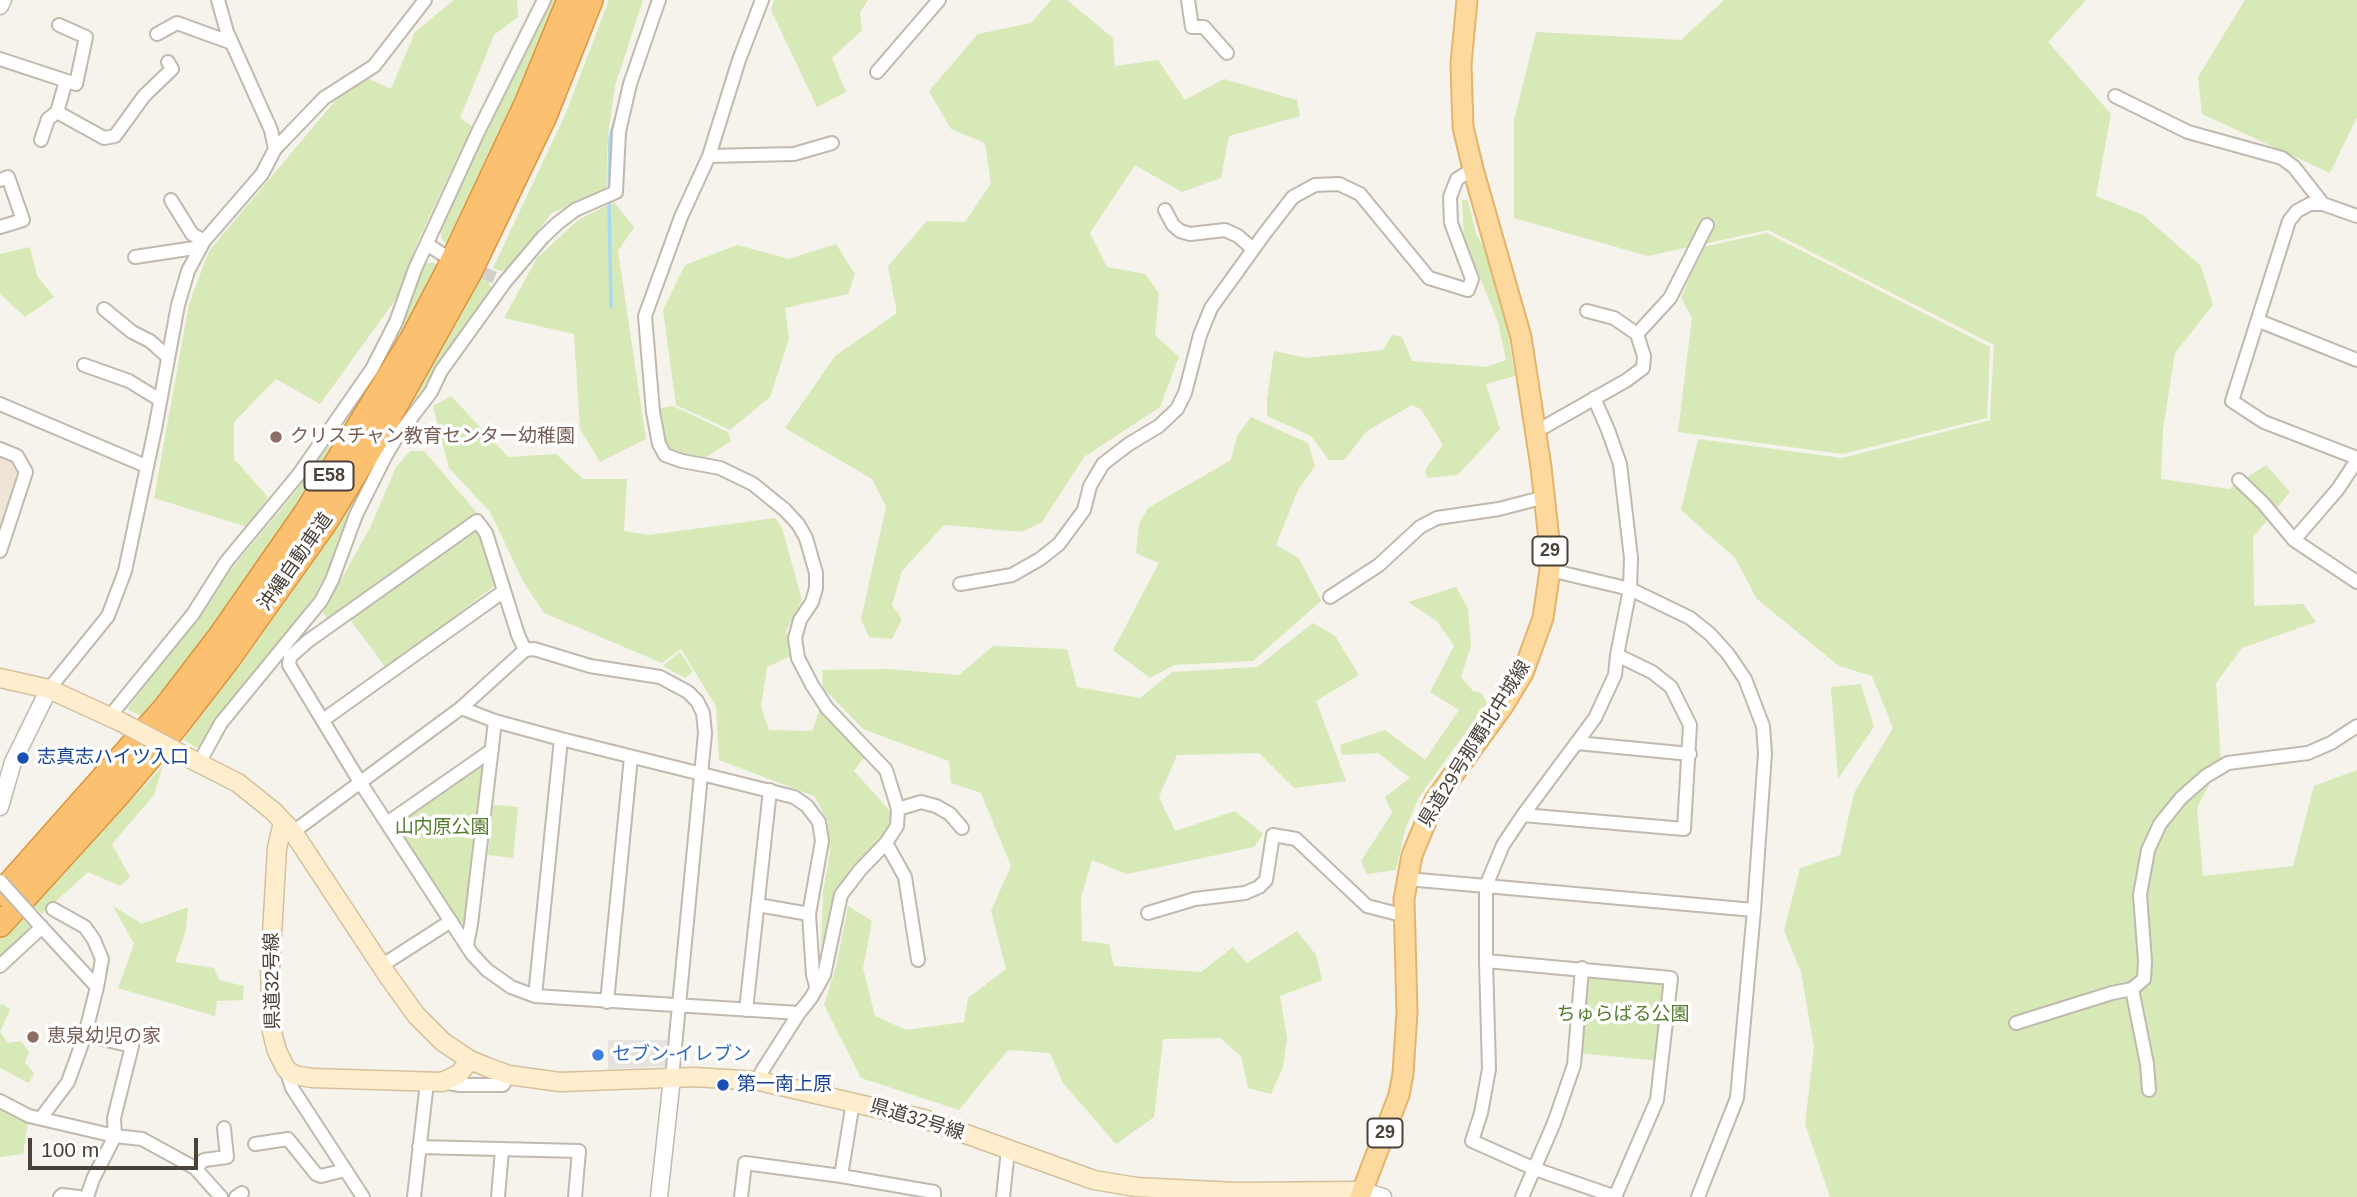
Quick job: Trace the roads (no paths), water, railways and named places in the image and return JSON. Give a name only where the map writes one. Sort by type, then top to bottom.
[{"type":"highway","name":"沖縄自動車道","points":[[0,894],[99,785],[164,708],[220,636],[307,511],[413,338],[447,272],[527,102],[569,0]]},
{"type":"highway","name":"沖縄自動車道","points":[[0,925],[119,794],[179,723],[235,650],[325,523],[382,430],[469,274],[545,116],[590,0]]},
{"type":"main road","name":"県道29号那覇北中城線","points":[[1362,1194],[1399,1095],[1403,1074],[1407,1012],[1404,913],[1407,879],[1416,841],[1435,800],[1503,706],[1523,673],[1543,618],[1550,570],[1545,497],[1516,313],[1473,169],[1464,127],[1461,84],[1467,0]]},
{"type":"main road","name":"県道32号線","points":[[0,678],[49,689],[116,719],[238,783],[259,797],[288,827],[405,1001],[429,1029],[470,1060],[509,1075],[560,1082],[723,1077],[759,1081],[924,1119],[1094,1180],[1136,1187],[1362,1194]]},
{"type":"main road","name":"県道32号線","points":[[286,1069],[272,1032],[270,970],[276,859],[288,827]]},
{"type":"main road","points":[[286,1069],[294,1075],[312,1078],[434,1082],[454,1078],[470,1060]]},
{"type":"street","points":[[0,6],[4,0]]},
{"type":"street","points":[[218,0],[232,43],[271,130],[275,149]]},
{"type":"street","points":[[0,807],[13,762],[49,689],[108,616],[125,571],[178,306],[188,271],[203,244],[262,174],[275,149],[324,98],[374,66],[425,0]]},
{"type":"street","points":[[116,719],[193,614],[226,562],[292,483],[372,369],[396,323],[426,244],[544,0]]},
{"type":"street","points":[[192,760],[321,601],[332,580],[356,515],[385,457],[431,392],[441,371],[505,282],[543,237],[575,210],[611,195],[621,120],[630,84],[659,0]]},
{"type":"street","points":[[759,1081],[762,1071],[824,975],[841,895],[886,843],[897,826],[898,809],[886,770],[827,708],[811,685],[798,658],[795,638],[800,620],[812,602],[816,573],[806,538],[798,524],[786,510],[753,484],[720,468],[665,455],[659,444],[653,412],[645,316],[681,217],[709,156],[739,60],[762,0]]},
{"type":"street","points":[[877,72],[939,0]]},
{"type":"street","points":[[1188,0],[1192,27],[1204,27],[1227,53]]},
{"type":"street","points":[[157,34],[177,23],[232,43]]},
{"type":"street","points":[[0,59],[76,84],[86,37],[59,25]]},
{"type":"street","points":[[57,112],[104,138],[115,136],[144,96],[172,69],[168,62]]},
{"type":"street","points":[[41,140],[48,119],[57,112],[66,81]]},
{"type":"street","points":[[2115,96],[2188,132],[2282,158],[2294,167],[2323,204]]},
{"type":"street","points":[[709,156],[794,154],[832,143]]},
{"type":"street","points":[[960,584],[1012,575],[1041,559],[1059,544],[1084,510],[1090,486],[1103,464],[1159,426],[1177,409],[1185,393],[1200,335],[1212,308],[1293,197],[1315,185],[1339,184],[1360,194],[1429,278],[1468,290],[1472,279],[1451,223],[1450,197],[1457,179],[1473,169]]},
{"type":"street","points":[[0,180],[8,177],[23,220],[0,227]]},
{"type":"street","points":[[171,200],[192,234],[203,244]]},
{"type":"street","points":[[2294,540],[2338,489],[2357,459],[2264,422],[2232,401],[2289,221],[2297,211],[2310,204],[2323,204],[2357,216]]},
{"type":"street","points":[[1165,210],[1173,225],[1180,231],[1190,234],[1225,230],[1238,236],[1253,249]]},
{"type":"street","points":[[1637,334],[1670,298],[1707,225]]},
{"type":"street","points":[[135,257],[203,244]]},
{"type":"street","points":[[426,244],[442,254]]},
{"type":"street","points":[[104,309],[131,332],[150,341],[168,357]]},
{"type":"street","points":[[1536,429],[1544,427],[1643,368],[1644,356],[1637,334],[1614,318],[1587,311]]},
{"type":"street","points":[[2259,321],[2357,360]]},
{"type":"street","points":[[85,365],[129,381],[160,400]]},
{"type":"street","points":[[1486,961],[1671,978],[1657,1100],[1615,1197],[1535,1169],[1472,1141],[1481,1113],[1489,1069],[1486,961],[1486,886],[1503,845],[1595,718],[1615,675],[1630,589],[1631,558],[1620,464],[1594,398]]},
{"type":"street","points":[[0,404],[146,466]]},
{"type":"street","points":[[0,449],[17,456],[26,472],[0,551]]},
{"type":"street","points":[[2239,480],[2263,503],[2294,540],[2357,582]]},
{"type":"street","points":[[1330,597],[1379,565],[1420,527],[1437,518],[1499,509],[1545,497]]},
{"type":"street","points":[[525,650],[486,533],[477,521],[308,641],[290,657],[289,665],[360,782],[467,945],[487,970],[511,987],[535,996],[799,1013]]},
{"type":"street","points":[[1550,570],[1630,589],[1690,618],[1710,634],[1745,679],[1763,726],[1766,753],[1737,1098],[1698,1197]]},
{"type":"street","points":[[323,720],[504,590]]},
{"type":"street","points":[[298,629],[308,641]]},
{"type":"street","points":[[288,827],[360,782],[461,708],[525,650],[534,649],[622,673],[660,677],[688,692],[703,713],[705,733],[659,1197]]},
{"type":"street","points":[[1523,815],[1684,830],[1690,725],[1671,687],[1652,672],[1617,656]]},
{"type":"street","points":[[461,708],[495,721],[561,739],[770,790],[794,797],[807,806],[819,822],[822,841],[809,914],[816,986]]},
{"type":"street","points":[[467,945],[495,721]]},
{"type":"street","points":[[2017,1023],[2132,989],[2144,979],[2140,895],[2148,850],[2167,815],[2206,776],[2228,763],[2308,753],[2331,743],[2357,726]]},
{"type":"street","points":[[535,996],[561,739]]},
{"type":"street","points":[[1577,743],[1690,754]]},
{"type":"street","points":[[387,823],[492,750]]},
{"type":"street","points":[[607,1002],[631,757]]},
{"type":"street","points":[[746,1010],[770,790]]},
{"type":"street","points":[[898,809],[921,802],[936,806],[950,814],[962,828]]},
{"type":"street","points":[[1148,913],[1195,899],[1245,893],[1259,887],[1266,880],[1273,835],[1296,839],[1367,906],[1404,913]]},
{"type":"street","points":[[886,843],[905,877],[918,960]]},
{"type":"street","points":[[1407,879],[1754,910]]},
{"type":"street","points":[[0,881],[97,987]]},
{"type":"street","points":[[758,905],[809,914]]},
{"type":"street","points":[[41,1118],[68,1082],[85,1035],[102,959],[85,927],[53,909]]},
{"type":"street","points":[[381,966],[451,921]]},
{"type":"street","points":[[0,966],[39,924]]},
{"type":"street","points":[[1522,1197],[1574,1065],[1582,968]]},
{"type":"street","points":[[2132,989],[2147,1064],[2149,1090]]},
{"type":"street","points":[[85,1035],[132,1046],[114,1118],[115,1136],[87,1197]]},
{"type":"street","points":[[286,1069],[292,1088],[363,1197]]},
{"type":"street","points":[[414,1197],[419,1147],[434,1082],[503,1085],[509,1075]]},
{"type":"street","points":[[0,1101],[29,1116],[115,1136],[142,1139],[195,1168],[214,1195]]},
{"type":"street","points":[[841,1176],[853,1102]]},
{"type":"street","points":[[195,1168],[204,1160],[227,1157],[225,1128]]},
{"type":"street","points":[[255,1144],[288,1139],[316,1174],[321,1176],[345,1170]]},
{"type":"street","points":[[419,1147],[579,1150],[575,1197]]},
{"type":"street","points":[[498,1197],[502,1150]]},
{"type":"street","points":[[1003,1197],[1008,1150]]},
{"type":"street","points":[[741,1197],[745,1163],[934,1192],[933,1197]]},
{"type":"street","points":[[1362,1194],[1383,1197]]},
{"type":"street","points":[[60,1197],[79,1197]]},
{"type":"waterway","points":[[609,193],[610,137],[616,117]]},
{"type":"waterway","points":[[609,200],[611,307]]},
{"type":"tunnel","points":[[467,266],[505,282]]},
{"type":"place","name":"クリスチャン教育センター幼稚園","points":[[276,437]]},
{"type":"place","name":"志真志ハイツ入口","points":[[23,758]]},
{"type":"place","name":"恵泉幼児の家","points":[[33,1037]]},
{"type":"place","name":"セブン-イレブン","points":[[598,1055]]},
{"type":"place","name":"第一南上原","points":[[723,1085]]},
{"type":"park label","name":"山内原公園","points":[[442,828]]},
{"type":"park label","name":"ちゅらばる公園","points":[[1623,1015]]}]
